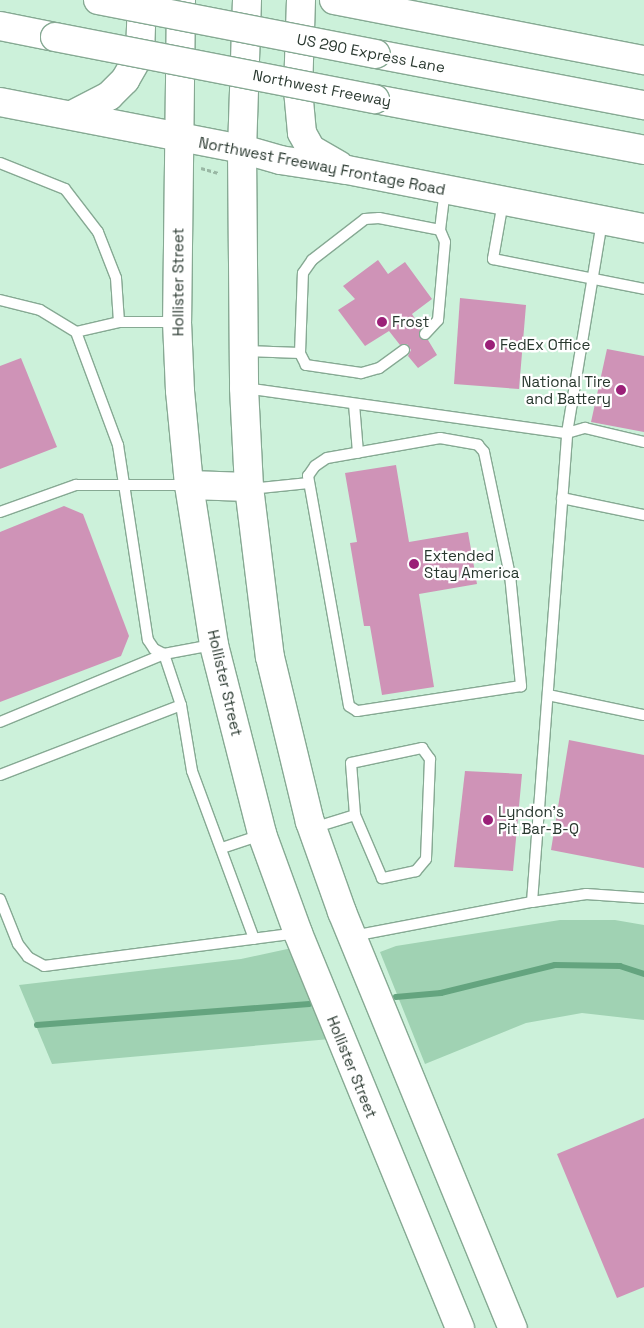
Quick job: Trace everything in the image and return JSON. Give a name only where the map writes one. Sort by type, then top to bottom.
[{"type":"main road","name":"US 290 Express Lane","points":[[98,0],[644,105]]},
{"type":"main road","points":[[72,115],[109,96],[126,80],[140,54],[142,0]]},
{"type":"main road","name":"Hollister Street","points":[[180,0],[176,322],[188,485],[214,645],[262,834],[298,933],[460,1328]]},
{"type":"main road","points":[[247,0],[242,150],[244,388],[249,488],[270,658],[312,828],[351,936],[513,1328]]},
{"type":"main road","points":[[301,0],[298,90],[302,133],[311,149],[347,170]]},
{"type":"main road","points":[[334,0],[644,60]]},
{"type":"main road","name":"Northwest Freeway","points":[[0,26],[644,150]]},
{"type":"main road","name":"Northwest Freeway Frontage Road","points":[[0,102],[242,150],[280,160],[347,170],[644,228]]},
{"type":"main road","points":[[188,485],[249,488]]},
{"type":"lane","points":[[0,163],[65,189],[98,232],[116,278],[119,322]]},
{"type":"lane","points":[[425,334],[438,320],[445,242],[440,230],[445,190]]},
{"type":"lane","points":[[504,202],[493,259],[644,289]]},
{"type":"lane","points":[[404,350],[379,368],[361,373],[306,365],[300,353],[303,273],[312,260],[372,217],[440,230]]},
{"type":"lane","points":[[532,902],[567,433],[590,279],[602,220]]},
{"type":"lane","points":[[0,300],[40,310],[76,332],[118,444],[148,640],[154,649],[164,654],[181,705],[192,772],[222,848],[254,939]]},
{"type":"lane","points":[[76,332],[119,322],[176,322]]},
{"type":"lane","points":[[244,350],[300,353]]},
{"type":"lane","points":[[244,388],[567,433],[585,428],[644,442]]},
{"type":"lane","points":[[354,404],[358,454]]},
{"type":"lane","points":[[440,438],[478,445],[484,452],[510,575],[521,686],[367,712],[357,711],[349,706],[308,476],[314,466],[327,458],[358,454],[440,438]]},
{"type":"lane","points":[[249,488],[309,483]]},
{"type":"lane","points":[[0,512],[76,485],[188,485]]},
{"type":"lane","points":[[562,498],[644,515]]},
{"type":"lane","points":[[0,722],[164,654],[214,645]]},
{"type":"lane","points":[[548,695],[644,715]]},
{"type":"lane","points":[[0,775],[181,705]]},
{"type":"lane","points":[[422,748],[430,759],[426,859],[416,871],[382,878],[354,815],[351,763],[422,748]]},
{"type":"lane","points":[[312,828],[354,815]]},
{"type":"lane","points":[[222,848],[262,834]]},
{"type":"lane","points":[[351,936],[532,902],[586,894],[644,898]]},
{"type":"lane","points":[[0,899],[18,944],[28,957],[44,966],[298,933]]},
{"type":"path","points":[[194,166],[222,174]]},
{"type":"green space","points":[[560,920],[615,920],[644,925],[644,1020],[582,1013],[526,1023],[425,1064],[380,952],[396,946]]},
{"type":"green space","points":[[292,948],[330,1039],[52,1064],[19,985],[241,959]]},
{"type":"building","name":"Frost","points":[[378,260],[388,274],[405,262],[432,299],[412,314],[421,328],[419,336],[428,340],[437,355],[418,368],[408,356],[411,350],[407,344],[400,345],[389,331],[365,346],[338,310],[355,299],[343,286]]},
{"type":"building","name":"FedEx Office","points":[[460,298],[526,305],[519,389],[454,384]]},
{"type":"building","name":"National Tire and Battery","points":[[607,349],[644,356],[644,432],[591,422]]},
{"type":"building","points":[[21,358],[57,447],[0,469],[0,366]]},
{"type":"building","name":"Extended Stay America","points":[[396,465],[409,542],[468,532],[477,584],[419,594],[434,687],[382,695],[370,626],[364,626],[350,543],[357,542],[345,473]]},
{"type":"building","points":[[64,506],[83,514],[129,636],[121,656],[0,702],[0,532]]},
{"type":"building","points":[[569,740],[644,755],[644,868],[551,850]]},
{"type":"building","name":"Lyndon's Pit Bar-B-Q","points":[[465,771],[522,774],[513,871],[454,867]]},
{"type":"building","points":[[644,1118],[644,1287],[617,1298],[557,1154]]},
{"type":"waterway","points":[[396,997],[441,993],[555,965],[620,966],[644,974]]},
{"type":"waterway","points":[[37,1025],[309,1004]]},
{"type":"place","name":"Frost","points":[[382,322]]},
{"type":"place","name":"FedEx Office","points":[[490,345]]},
{"type":"place","name":"National Tire and Battery","points":[[621,390]]},
{"type":"place","name":"Extended Stay America","points":[[414,564]]},
{"type":"place","name":"Lyndon's Pit Bar-B-Q","points":[[488,820]]}]
